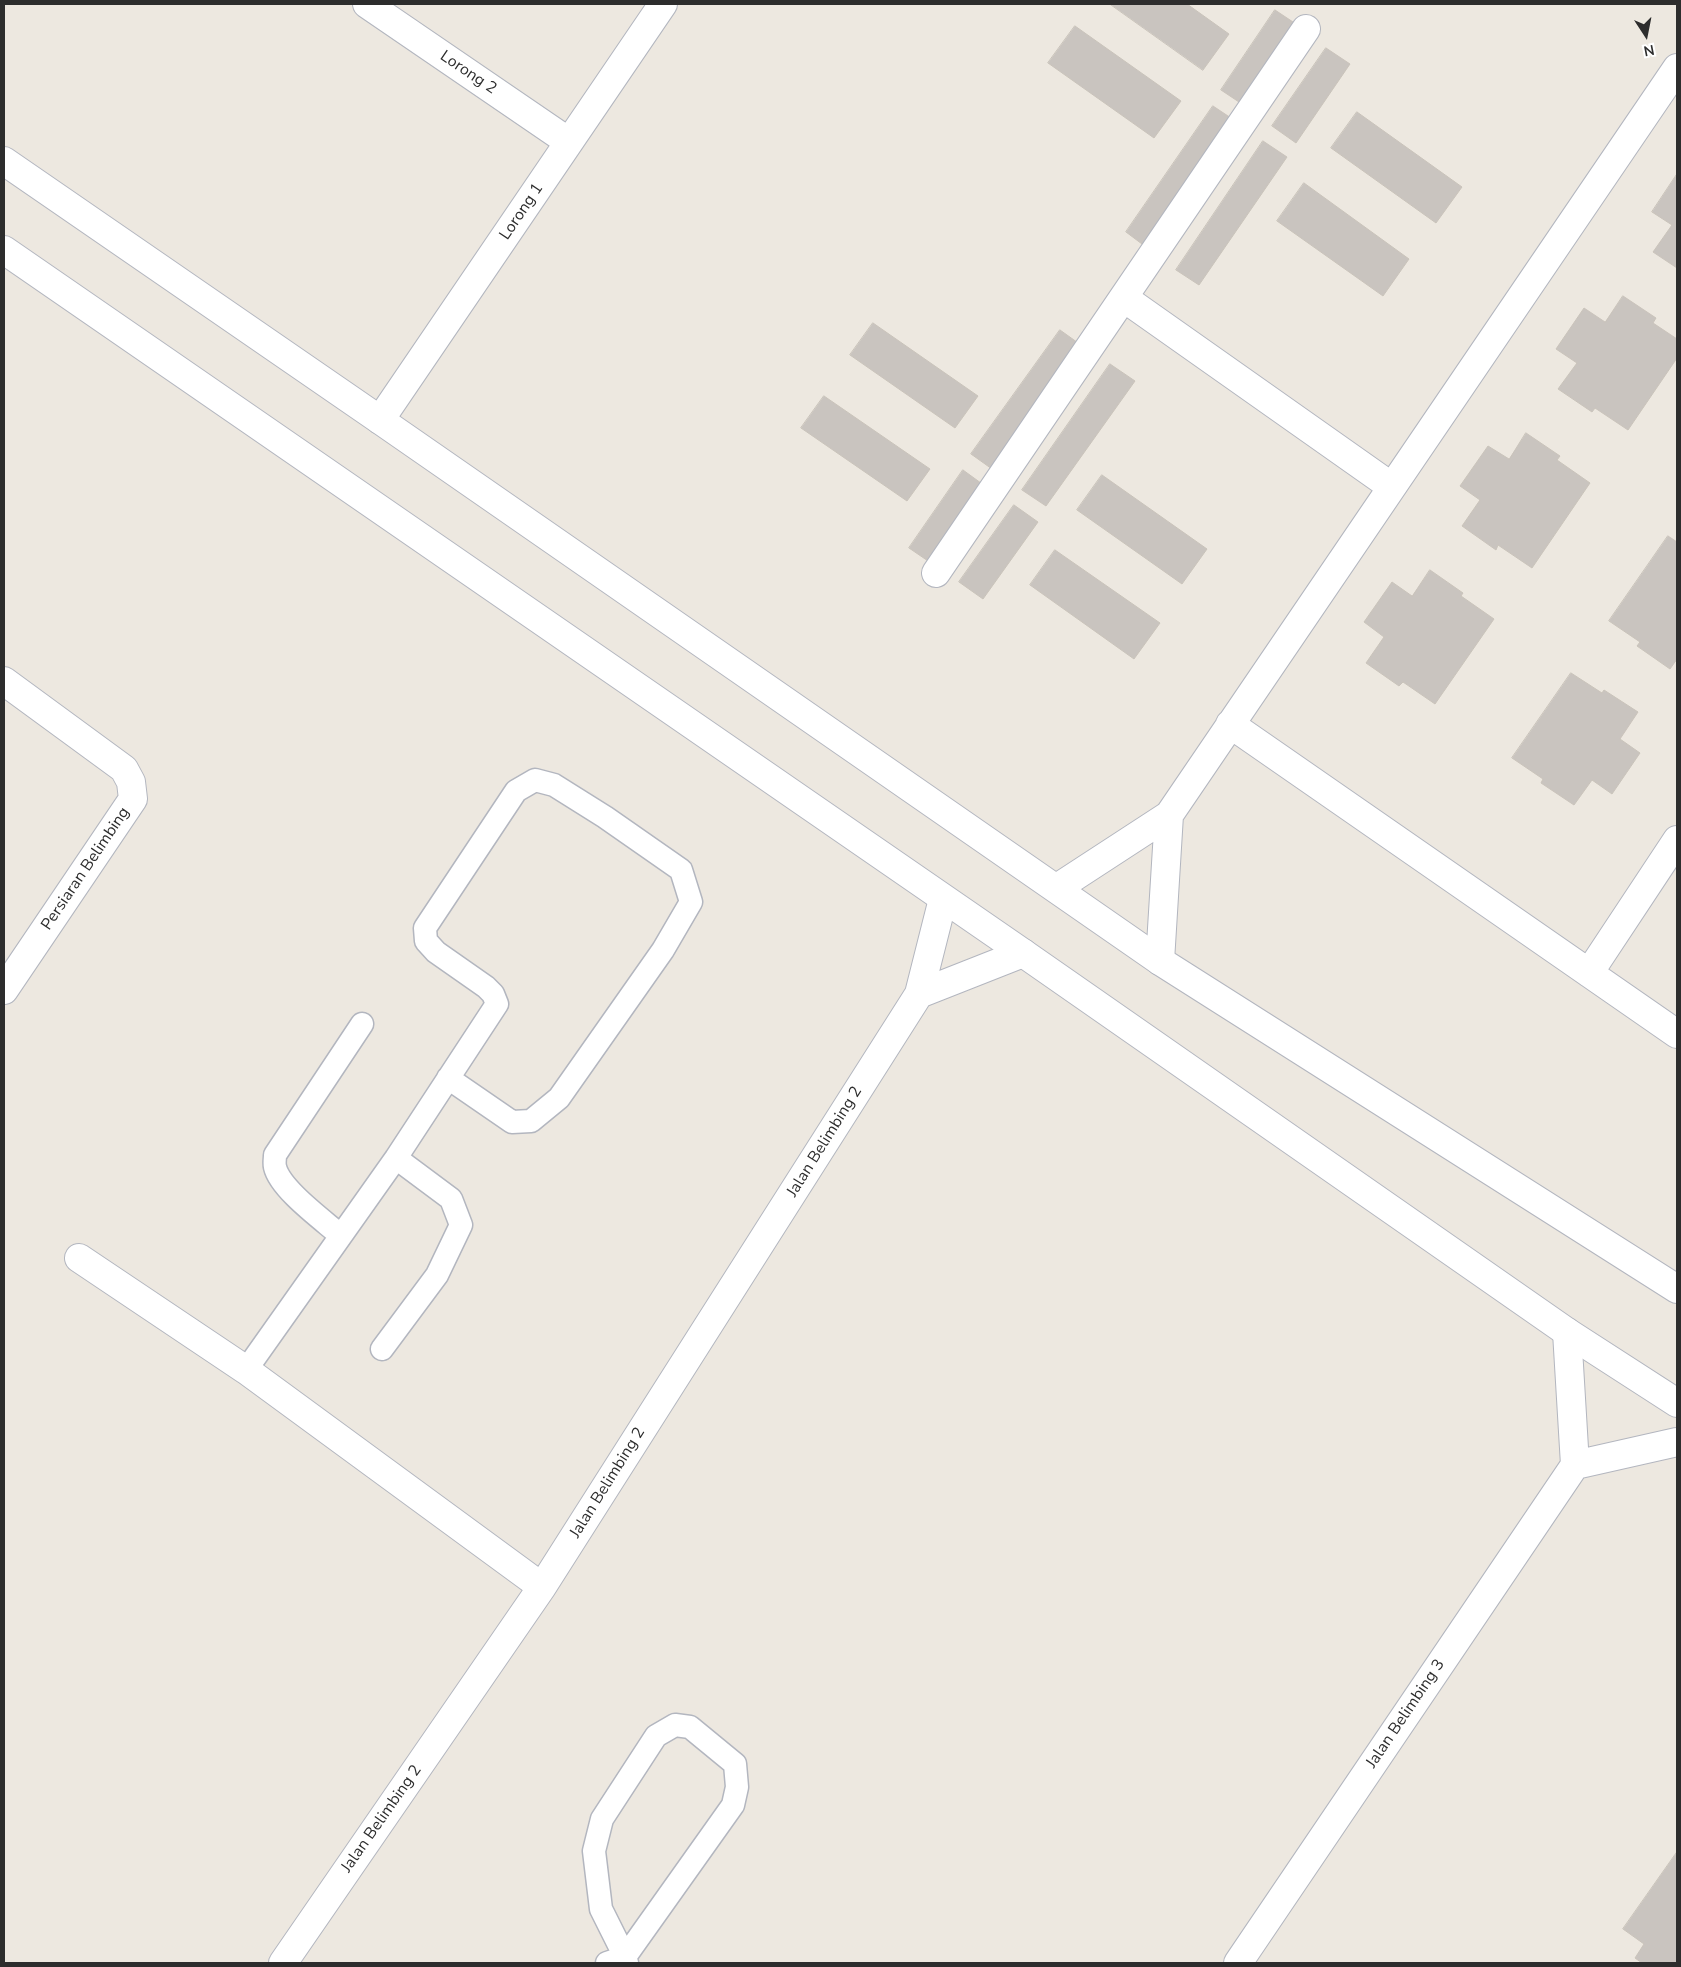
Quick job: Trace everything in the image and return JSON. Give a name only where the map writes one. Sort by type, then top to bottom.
[{"type":"street","name":"Lorong 2","points":[[367,4],[569,142]]},
{"type":"street","name":"Lorong 1","points":[[380,420],[663,4]]},
{"type":"street","points":[[936,573],[1306,29]]},
{"type":"street","points":[[1057,888],[1169,815],[1677,68]]},
{"type":"street","points":[[4,162],[380,420],[1160,961],[1677,1290]]},
{"type":"street","points":[[4,250],[1023,953],[1567,1332],[1677,1403]]},
{"type":"street","points":[[1124,298],[1392,487]]},
{"type":"street","name":"Persiaran Belimbing","points":[[4,681],[124,769],[131,782],[133,799],[4,990]]},
{"type":"street","points":[[1230,724],[1677,1034]]},
{"type":"street","points":[[1160,961],[1169,815]]},
{"type":"street","points":[[1589,972],[1677,840]]},
{"type":"street","name":"Jalan Belimbing 2","points":[[283,1963],[542,1587],[919,994],[943,899]]},
{"type":"street","points":[[919,994],[1023,953]]},
{"type":"street","points":[[79,1258],[246,1370],[542,1587]]},
{"type":"street","points":[[1567,1332],[1575,1465],[1677,1442]]},
{"type":"street","name":"Jalan Belimbing 3","points":[[1238,1963],[1575,1465]]},
{"type":"lane","points":[[246,1370],[396,1158],[448,1078],[497,1004],[493,994],[486,987],[436,952],[426,941],[426,928],[516,791],[535,780],[554,785],[605,817],[681,870],[691,902],[663,950],[559,1098],[531,1121],[512,1122],[448,1078]]},
{"type":"lane","points":[[340,1235],[282,1182],[275,1167],[275,1155],[362,1024]]},
{"type":"lane","points":[[382,1349],[437,1275],[461,1225],[451,1199],[396,1158]]},
{"type":"lane","points":[[675,1725],[690,1727],[735,1764],[737,1787],[733,1805],[620,1961],[601,1909],[594,1851],[602,1819],[656,1736],[675,1725]]},
{"type":"building","points":[[1110,4],[1187,4],[1229,34],[1203,70]]},
{"type":"building","points":[[1275,10],[1299,26],[1245,106],[1221,90]]},
{"type":"building","points":[[1075,26],[1181,101],[1154,138],[1048,63]]},
{"type":"building","points":[[1326,48],[1350,64],[1296,143],[1272,126]]},
{"type":"building","points":[[1213,106],[1234,120],[1146,247],[1126,232]]},
{"type":"building","points":[[1357,112],[1462,187],[1436,223],[1331,148]]},
{"type":"building","points":[[1263,141],[1287,157],[1199,285],[1176,270]]},
{"type":"building","points":[[1677,174],[1677,268],[1653,252],[1672,225],[1652,212]]},
{"type":"building","points":[[1304,183],[1409,259],[1383,296],[1277,221]]},
{"type":"building","points":[[1623,296],[1656,318],[1653,323],[1677,339],[1677,358],[1628,430],[1595,408],[1592,412],[1558,389],[1577,363],[1556,349],[1584,308],[1605,322]]},
{"type":"building","points":[[873,323],[978,396],[955,428],[850,355]]},
{"type":"building","points":[[1060,330],[1081,345],[992,469],[971,454]]},
{"type":"building","points":[[1110,364],[1135,381],[1046,506],[1022,490]]},
{"type":"building","points":[[824,396],[930,469],[907,501],[801,428]]},
{"type":"building","points":[[1526,433],[1560,456],[1557,460],[1590,483],[1532,568],[1498,545],[1496,550],[1462,526],[1480,500],[1460,486],[1488,446],[1509,459]]},
{"type":"building","points":[[963,470],[985,486],[931,563],[909,548]]},
{"type":"building","points":[[1102,475],[1207,549],[1182,584],[1077,510]]},
{"type":"building","points":[[1014,505],[1038,522],[983,599],[959,582]]},
{"type":"building","points":[[1668,536],[1677,542],[1677,659],[1670,669],[1637,646],[1640,642],[1609,621]]},
{"type":"building","points":[[1055,550],[1160,623],[1134,659],[1030,585]]},
{"type":"building","points":[[1430,570],[1463,593],[1461,596],[1494,619],[1435,704],[1403,682],[1399,686],[1366,663],[1384,637],[1364,622],[1392,582],[1412,596]]},
{"type":"building","points":[[1571,673],[1602,693],[1604,690],[1638,712],[1620,739],[1640,753],[1612,794],[1592,780],[1574,805],[1541,783],[1543,779],[1512,758]]},
{"type":"building","points":[[1677,1852],[1677,1963],[1642,1963],[1635,1958],[1644,1944],[1623,1929]]}]
